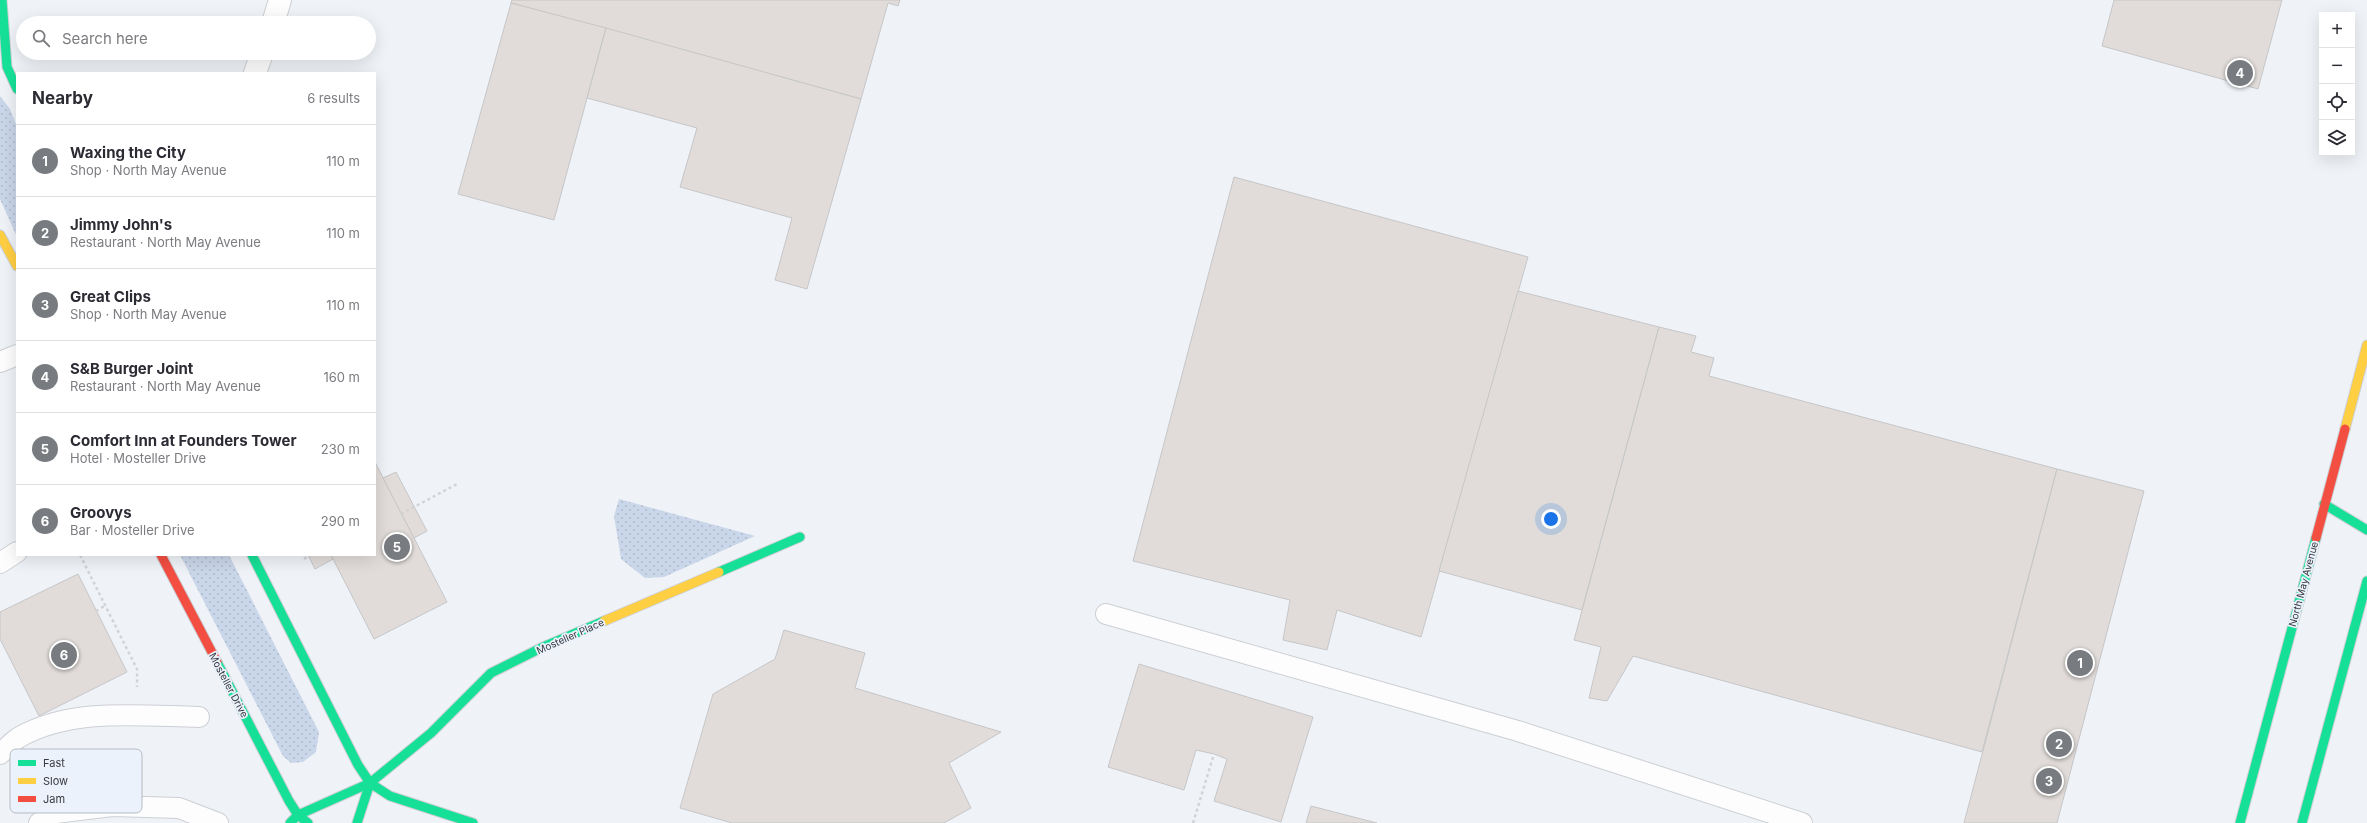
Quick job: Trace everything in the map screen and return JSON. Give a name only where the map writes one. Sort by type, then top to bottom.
[{"type":"street","points":[[2,0],[3,68],[16,88]]},
{"type":"street","points":[[275,16],[280,0]]},
{"type":"street","points":[[255,72],[260,60]]},
{"type":"street","name":"North May Avenue","points":[[2240,823],[2367,345]]},
{"type":"street","points":[[2324,504],[2367,530]]},
{"type":"street","name":"Mosteller Place","points":[[298,815],[370,782],[431,733],[491,673],[543,647],[800,537]]},
{"type":"street","name":"Mosteller Drive","points":[[162,556],[298,815]]},
{"type":"street","points":[[253,556],[358,765],[370,782],[390,796],[473,823]]},
{"type":"street","points":[[2302,823],[2367,581]]},
{"type":"street","points":[[357,823],[370,782]]},
{"type":"street","points":[[290,823],[298,815],[308,823]]},
{"type":"lane","points":[[0,362],[16,355]]},
{"type":"lane","points":[[0,563],[16,553]]},
{"type":"lane","points":[[1106,614],[1518,731],[1802,823]]},
{"type":"lane","points":[[2,746],[17,738],[53,724],[89,717],[199,717]]},
{"type":"lane","points":[[142,807],[179,808],[218,823]]},
{"type":"lane","points":[[40,823],[55,813]]},
{"type":"path","points":[[401,514],[457,484]]},
{"type":"path","points":[[81,556],[137,669],[136,716]]},
{"type":"path","points":[[304,559],[308,556]]},
{"type":"path","points":[[96,611],[106,605]]},
{"type":"path","points":[[1193,823],[1214,754]]},
{"type":"shaded area","points":[[0,96],[10,109],[16,124],[16,235],[0,199]]},
{"type":"shaded area","points":[[619,499],[755,536],[664,577],[645,578],[621,559],[614,516]]},
{"type":"shaded area","points":[[181,556],[230,556],[319,732],[316,752],[303,762],[291,763],[283,756]]},
{"type":"building","points":[[512,0],[900,0],[898,6],[888,3],[861,99],[511,3]]},
{"type":"building","points":[[2114,0],[2282,0],[2258,89],[2102,46]]},
{"type":"building","points":[[511,3],[606,28],[554,220],[458,194]]},
{"type":"building","points":[[606,28],[861,99],[807,289],[775,280],[792,218],[680,187],[697,128],[587,98]]},
{"type":"building","points":[[1234,177],[1528,257],[1421,637],[1337,610],[1327,650],[1283,640],[1290,600],[1133,561]]},
{"type":"building","points":[[1518,291],[1659,327],[1582,610],[1439,571]]},
{"type":"building","points":[[1659,327],[1696,336],[1691,352],[1714,358],[1709,376],[2057,469],[1982,752],[1633,656],[1607,701],[1589,698],[1601,647],[1574,640]]},
{"type":"building","points":[[376,464],[447,602],[374,639],[332,556],[376,556]]},
{"type":"building","points":[[2057,469],[2144,491],[2057,823],[1964,823]]},
{"type":"building","points":[[396,472],[427,531],[414,538],[383,478]]},
{"type":"building","points":[[308,556],[332,556],[333,559],[315,569]]},
{"type":"building","points":[[78,574],[127,672],[39,716],[0,639],[0,612]]},
{"type":"building","points":[[784,630],[865,653],[855,688],[1001,732],[949,763],[971,808],[944,823],[732,823],[680,808],[713,694],[775,659]]},
{"type":"building","points":[[1139,664],[1313,717],[1281,822],[1214,801],[1227,759],[1214,754],[1196,750],[1184,790],[1108,767]]},
{"type":"building","points":[[1311,806],[1377,823],[1306,823]]},
{"type":"traffic: fast","points":[[2,0],[7,67],[16,87]]},
{"type":"traffic: fast","points":[[2324,504],[2367,530]]},
{"type":"traffic: fast","points":[[719,572],[800,537]]},
{"type":"traffic: fast","points":[[2240,823],[2316,538]]},
{"type":"traffic: fast","points":[[253,556],[358,765],[370,783],[390,796],[473,823]]},
{"type":"traffic: fast","points":[[2302,823],[2367,581]]},
{"type":"traffic: fast","points":[[290,823],[298,815],[370,783],[431,733],[491,673],[543,647],[604,621]]},
{"type":"traffic: fast","points":[[217,662],[289,801],[298,815],[308,823]]},
{"type":"traffic: fast","points":[[357,823],[370,783]]},
{"type":"traffic: slow","points":[[0,235],[16,264]]},
{"type":"traffic: slow","points":[[2345,429],[2367,345]]},
{"type":"traffic: slow","points":[[604,621],[719,572]]},
{"type":"traffic: jam","points":[[2316,538],[2345,429]]},
{"type":"traffic: jam","points":[[162,556],[217,662]]},
{"type":"place","name":"S&B Burger Joint","points":[[2240,73]]},
{"type":"place","name":"Comfort Inn at Founders Tower","points":[[397,547]]},
{"type":"place","name":"Groovys","points":[[64,655]]},
{"type":"place","name":"Waxing the City","points":[[2080,663]]},
{"type":"place","name":"Jimmy John's","points":[[2059,744]]},
{"type":"place","name":"Great Clips","points":[[2049,781]]}]
